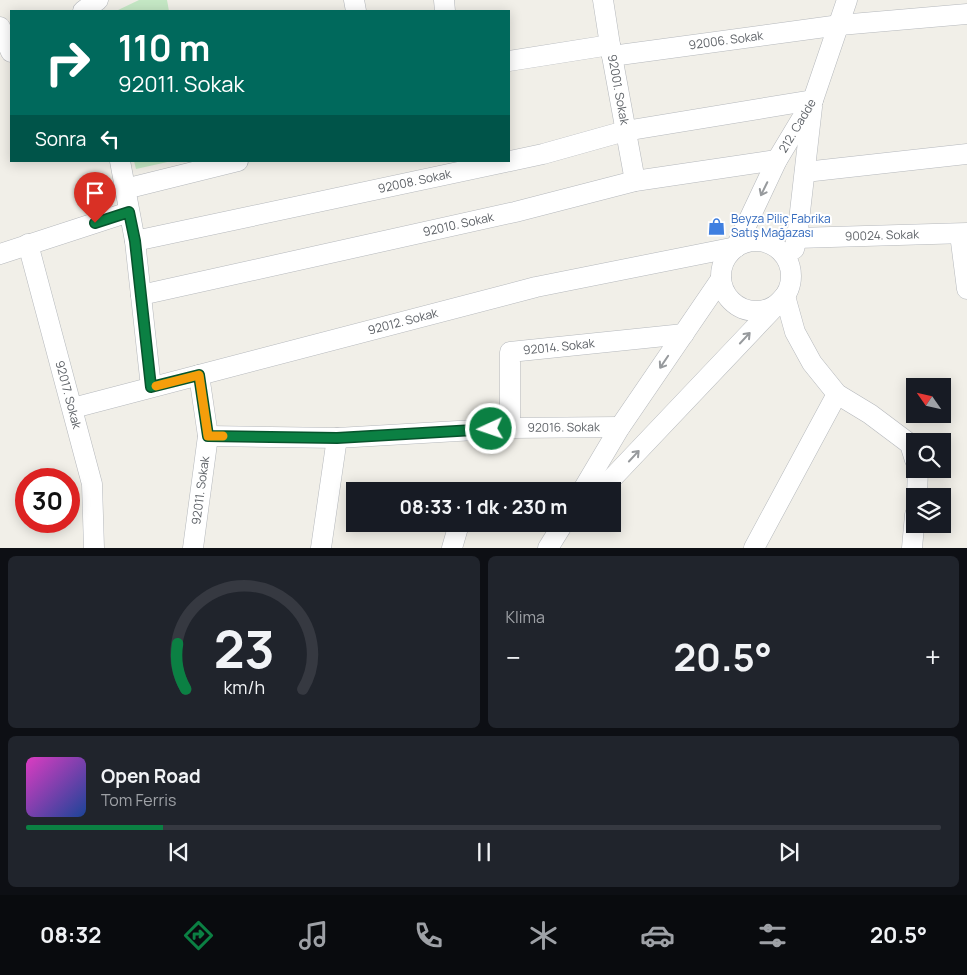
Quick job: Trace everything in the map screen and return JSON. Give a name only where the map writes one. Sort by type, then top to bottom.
[{"type":"street","name":"92001. Sokak","points":[[603,0],[635,181]]},
{"type":"street","name":"212. Cadde","points":[[736,247],[777,160],[813,100],[847,0]]},
{"type":"street","name":"92006. Sokak","points":[[510,61],[840,25],[967,14]]},
{"type":"street","points":[[0,27],[10,50]]},
{"type":"street","name":"92008. Sokak","points":[[510,161],[543,154],[625,131],[813,100]]},
{"type":"street","points":[[609,482],[785,296],[790,286],[790,264],[797,238],[813,100]]},
{"type":"street","points":[[805,172],[967,154]]},
{"type":"street","name":"92010. Sokak","points":[[141,295],[515,212],[635,181],[777,160]]},
{"type":"street","points":[[120,162],[135,241],[151,387]]},
{"type":"street","points":[[125,189],[234,162]]},
{"type":"street","name":"92008. Sokak","points":[[135,241],[505,162]]},
{"type":"street","points":[[0,254],[129,212]]},
{"type":"street","points":[[964,234],[967,289]]},
{"type":"street","name":"90024. Sokak","points":[[797,238],[964,234]]},
{"type":"street","points":[[785,296],[765,310],[753,311],[741,308],[724,291],[721,279],[722,267],[727,256],[736,247],[751,241],[767,242],[777,247],[790,264]]},
{"type":"street","name":"92017. Sokak","points":[[28,244],[92,484],[94,548]]},
{"type":"street","name":"92012. Sokak","points":[[73,408],[536,287],[736,247]]},
{"type":"street","points":[[587,482],[620,427],[721,279]]},
{"type":"street","points":[[785,296],[796,332],[812,363],[837,394],[870,414],[906,441]]},
{"type":"street","name":"92014. Sokak","points":[[510,428],[510,352],[684,334]]},
{"type":"street","name":"92011. Sokak","points":[[193,548],[208,436],[199,375]]},
{"type":"street","points":[[754,548],[837,394]]},
{"type":"street","name":"92016. Sokak","points":[[208,436],[337,438],[510,428],[620,427]]},
{"type":"street","points":[[321,548],[337,438]]},
{"type":"street","points":[[452,548],[457,532]]},
{"type":"street","points":[[550,545],[558,532]]},
{"type":"street","points":[[550,545],[562,532]]},
{"type":"street","points":[[912,548],[913,533]]},
{"type":"green space","points":[[139,0],[167,0],[169,10],[118,10]]},
{"type":"green space","points":[[134,162],[168,162],[136,169]]},
{"type":"slow traffic","points":[[156,386],[199,375],[208,436],[223,436]]},
{"type":"place","name":"Beyza Piliç Fabrika Satış Mağazası","points":[[717,226]]},
{"type":"route","points":[[95,223],[129,212],[135,241],[151,387],[199,375],[208,436],[337,438],[491,429]]}]
